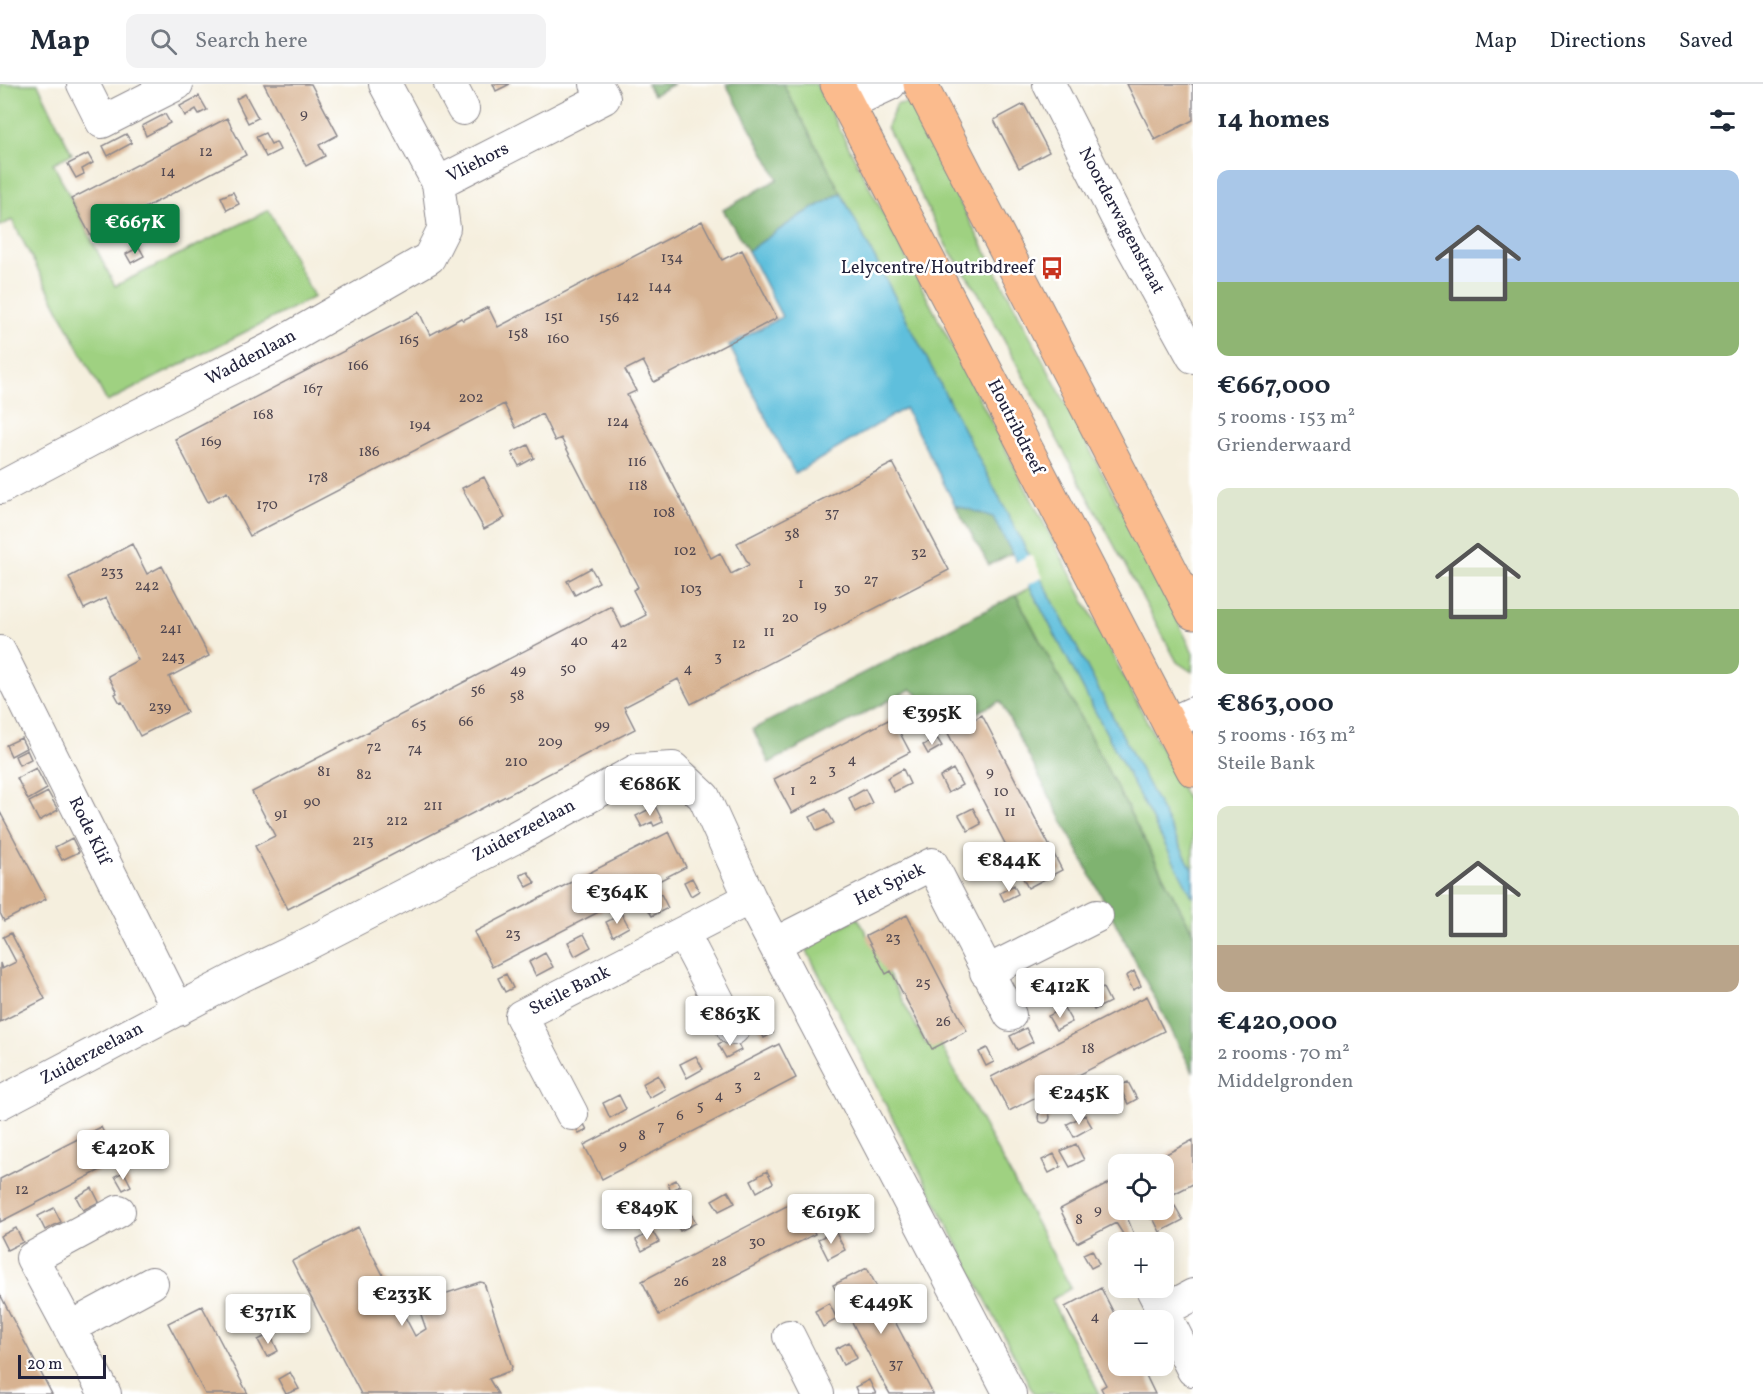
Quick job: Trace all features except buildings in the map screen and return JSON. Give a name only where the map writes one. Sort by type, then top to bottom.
[{"type":"main road","points":[[920,84],[1193,613]]},
{"type":"main road","name":"Houtribdreef","points":[[842,94],[1181,719],[1193,770]]},
{"type":"street","points":[[83,84],[102,122],[177,84]]},
{"type":"street","name":"Vliehors","points":[[386,84],[438,183],[604,98],[596,84]]},
{"type":"street","points":[[842,94],[890,84]]},
{"type":"street","name":"Noorderwagenstraat","points":[[1049,84],[1124,232],[1193,357]]},
{"type":"street","name":"Waddenlaan","points":[[0,488],[276,346],[429,258],[444,228],[438,183]]},
{"type":"street","name":"Rode Klif","points":[[0,652],[178,1010]]},
{"type":"street","name":"Zuiderzeelaan","points":[[0,1102],[235,979],[514,838],[637,770],[673,768],[704,797],[750,898],[1010,1394]]},
{"type":"street","name":"Het Spiek","points":[[774,944],[932,864],[1010,1015]]},
{"type":"street","name":"Steile Bank","points":[[572,1114],[521,1016],[750,898]]},
{"type":"street","points":[[986,972],[1097,916]]},
{"type":"street","points":[[683,933],[733,1029]]},
{"type":"street","points":[[105,1394],[32,1258],[119,1211]]},
{"type":"street","points":[[69,1328],[152,1283]]},
{"type":"street","points":[[1193,1295],[1157,1299],[1193,1370]]},
{"type":"street","points":[[789,1336],[819,1394]]},
{"type":"green space","points":[[0,84],[38,84],[72,154],[53,163],[115,286],[269,210],[314,297],[107,402],[12,220],[0,226]]},
{"type":"green space","points":[[647,84],[674,84],[653,95]]},
{"type":"green space","points":[[726,84],[783,84],[841,193],[800,216],[748,251],[723,210],[778,179]]},
{"type":"green space","points":[[783,84],[816,84],[1193,810],[1193,933],[1016,595],[1040,582]]},
{"type":"green space","points":[[908,103],[918,114],[956,195],[1158,579],[1193,653],[1192,672],[1177,662],[978,292],[947,247],[887,127],[897,104]]},
{"type":"green space","points":[[955,505],[1010,521],[1023,548],[989,565]]},
{"type":"green space","points":[[1016,595],[1193,933],[1193,1072],[1000,701],[936,733],[917,694],[911,689],[769,763],[753,729]]},
{"type":"green space","points":[[858,918],[926,1044],[939,1042],[1071,1288],[1051,1300],[1100,1394],[1034,1394],[807,951],[821,936]]},
{"type":"water","points":[[841,193],[1193,871],[1193,898],[993,517],[955,505],[905,408],[795,474],[729,345],[782,317],[748,251],[800,216]]},
{"type":"pier","points":[[1031,554],[1043,577],[1026,586],[1014,563]]},
{"type":"place","name":"Lelycentre/Houtribdreef","points":[[1052,268]]}]
